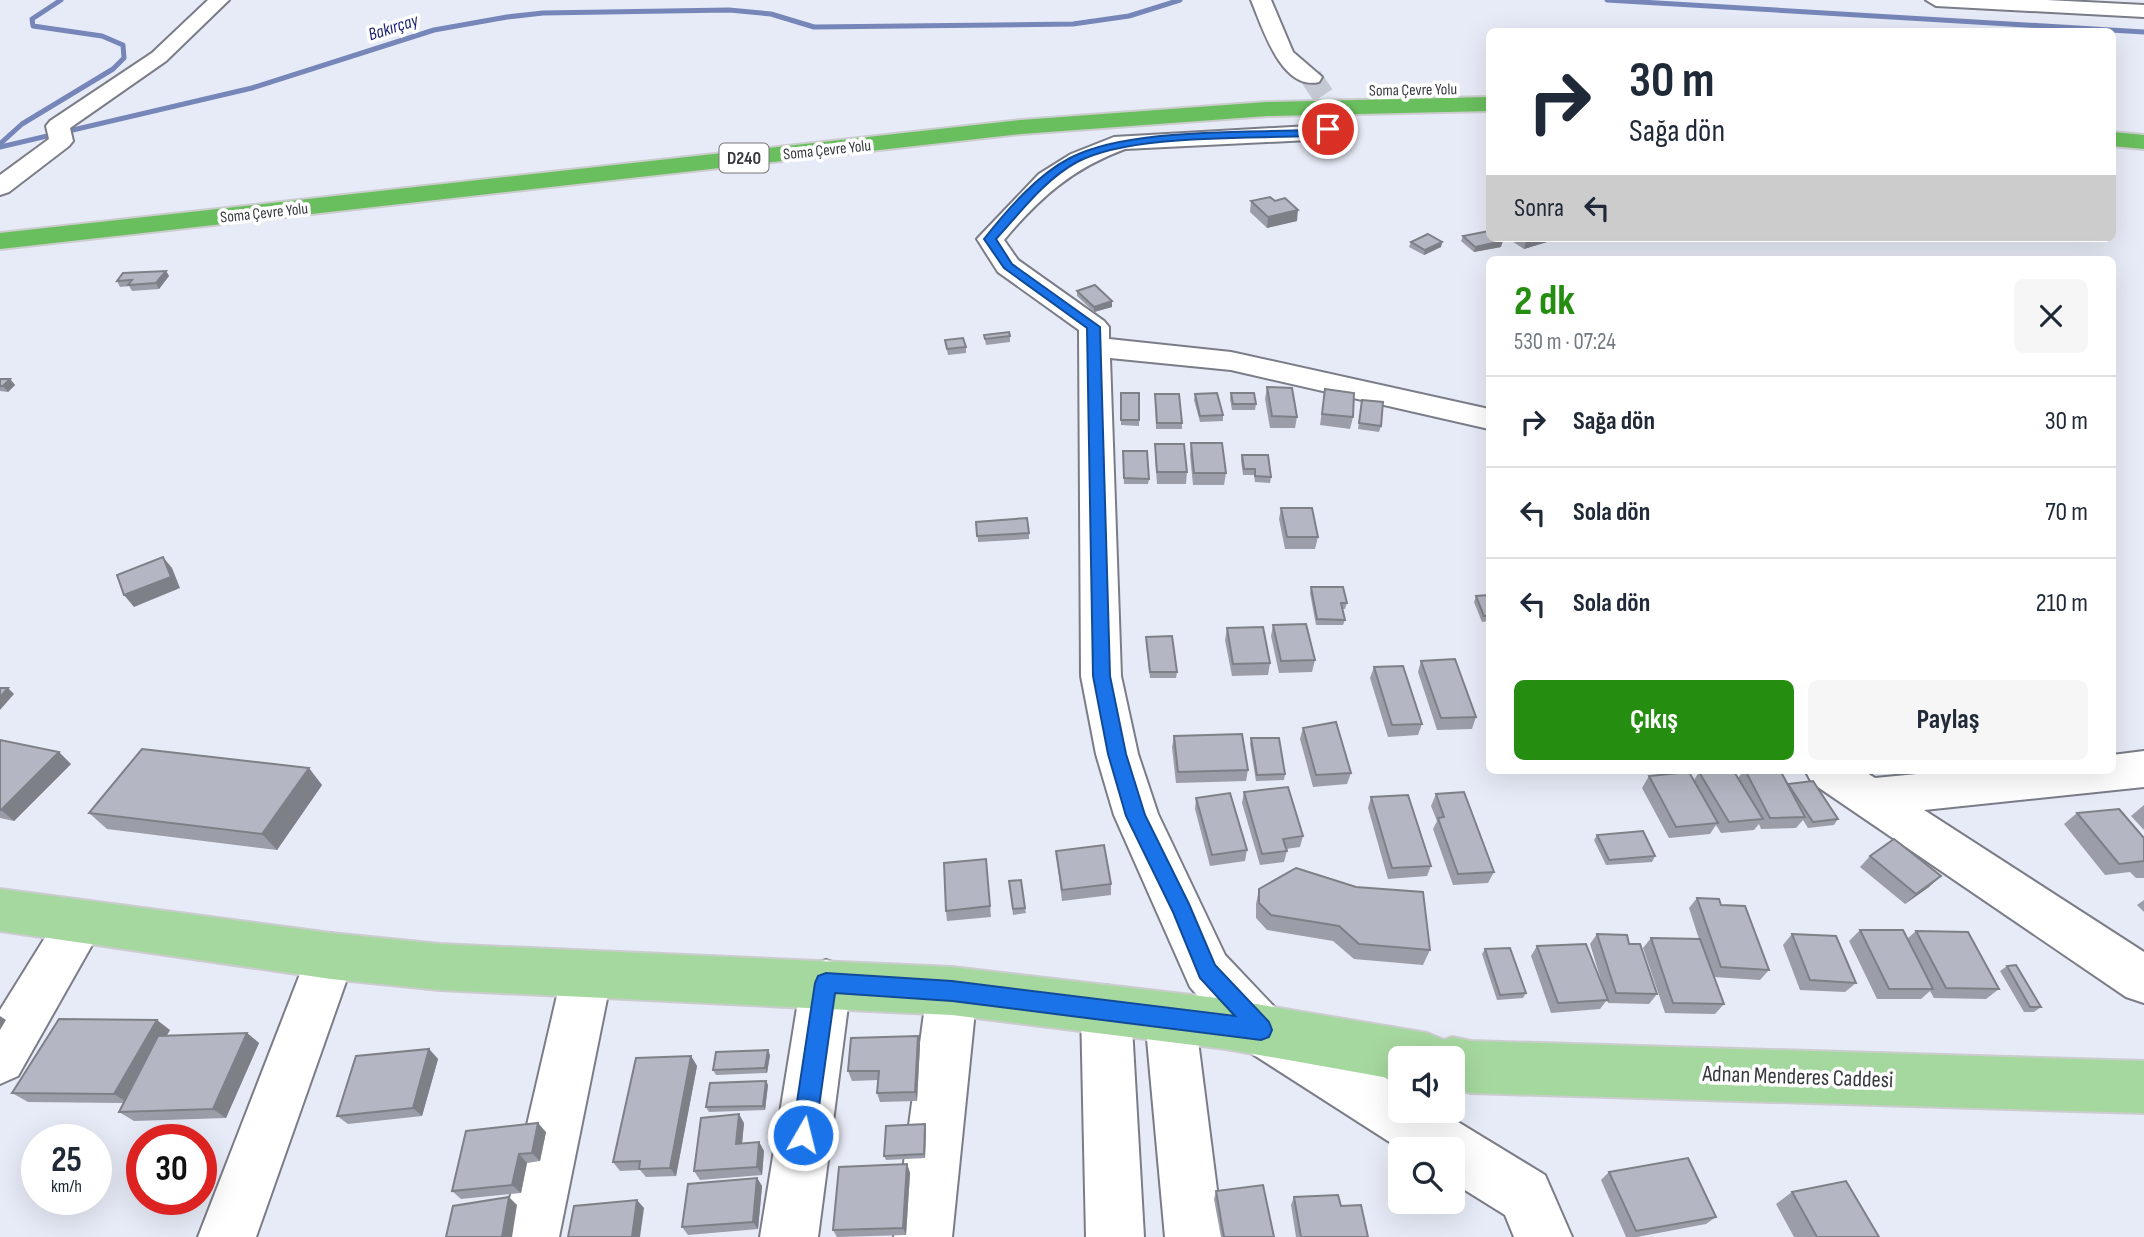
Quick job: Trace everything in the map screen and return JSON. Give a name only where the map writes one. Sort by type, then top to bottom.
[{"type":"highway","name":"Soma Çevre Yolu","points":[[0,222],[1015,110],[1274,93],[1486,88]]},
{"type":"highway","name":"Soma Çevre Yolu","points":[[0,241],[1021,127],[1280,108],[1486,104]]},
{"type":"highway","points":[[2116,124],[2144,127]]},
{"type":"highway","points":[[2116,139],[2144,142]]},
{"type":"main road","points":[[0,910],[331,956],[440,967],[952,991],[1170,1017],[1388,1052]]},
{"type":"main road","name":"Adnan Menderes Caddesi","points":[[1465,1065],[2144,1087]]},
{"type":"street","points":[[0,187],[60,134],[159,57],[219,0]]},
{"type":"street","points":[[1261,0],[1284,55],[1311,77]]},
{"type":"street","points":[[1936,0],[2025,2],[2144,11]]},
{"type":"street","points":[[1338,118],[1328,129],[1309,133],[1122,142],[1074,160],[1048,177],[990,239],[1008,266],[1094,327],[1101,676],[1117,754],[1136,816],[1182,911],[1207,971],[1261,1030],[1431,1137]]},
{"type":"street","points":[[1094,347],[1231,361],[1486,418]]},
{"type":"street","points":[[2116,772],[2144,769]]},
{"type":"street","points":[[1834,774],[2144,980]]},
{"type":"street","points":[[1872,797],[2095,774]]},
{"type":"street","points":[[0,1058],[81,922]]},
{"type":"street","points":[[227,1237],[331,956]]},
{"type":"street","points":[[530,1237],[587,974]]},
{"type":"street","points":[[789,1237],[826,983]]},
{"type":"street","points":[[923,1237],[952,991]]},
{"type":"street","points":[[1106,1009],[1115,1237]]},
{"type":"street","points":[[1170,1017],[1194,1237]]},
{"type":"street","points":[[1465,1158],[1525,1195],[1543,1237]]},
{"type":"building","points":[[1270,197],[1275,201],[1285,198],[1298,210],[1268,217],[1251,201]]},
{"type":"building","points":[[1486,232],[1486,242],[1498,242],[1475,247],[1463,236]]},
{"type":"building","points":[[1428,234],[1442,242],[1425,250],[1411,242]]},
{"type":"building","points":[[166,271],[156,283],[128,285],[132,280],[117,281],[123,273]]},
{"type":"building","points":[[1095,285],[1112,301],[1094,307],[1077,291]]},
{"type":"building","points":[[1009,332],[1010,336],[985,339],[984,335]]},
{"type":"building","points":[[963,338],[966,347],[947,349],[945,340]]},
{"type":"building","points":[[0,379],[10,379],[0,386]]},
{"type":"building","points":[[1267,387],[1292,388],[1297,417],[1272,416]]},
{"type":"building","points":[[1325,389],[1354,393],[1353,417],[1322,414]]},
{"type":"building","points":[[1121,393],[1139,393],[1139,420],[1121,420]]},
{"type":"building","points":[[1217,393],[1223,415],[1200,416],[1195,394]]},
{"type":"building","points":[[1231,393],[1254,393],[1256,404],[1233,404]]},
{"type":"building","points":[[1155,394],[1179,394],[1182,423],[1157,423]]},
{"type":"building","points":[[1362,400],[1383,402],[1381,426],[1359,423]]},
{"type":"building","points":[[1191,443],[1222,443],[1226,473],[1194,473]]},
{"type":"building","points":[[1155,444],[1184,444],[1187,472],[1157,472]]},
{"type":"building","points":[[1123,451],[1147,451],[1149,479],[1124,478]]},
{"type":"building","points":[[1242,455],[1268,455],[1271,477],[1255,476],[1255,469],[1244,469]]},
{"type":"building","points":[[1281,508],[1312,508],[1318,537],[1287,537]]},
{"type":"building","points":[[1027,518],[1029,533],[977,536],[976,522]]},
{"type":"building","points":[[163,557],[171,577],[124,595],[117,575]]},
{"type":"building","points":[[1311,587],[1343,587],[1347,603],[1341,603],[1345,620],[1317,619]]},
{"type":"building","points":[[1486,595],[1486,616],[1484,616],[1476,596]]},
{"type":"building","points":[[1306,624],[1315,660],[1281,661],[1273,625]]},
{"type":"building","points":[[1263,627],[1270,663],[1233,664],[1227,628]]},
{"type":"building","points":[[1172,636],[1177,672],[1150,672],[1146,637]]},
{"type":"building","points":[[1455,659],[1476,717],[1441,718],[1421,661]]},
{"type":"building","points":[[1403,666],[1422,724],[1392,725],[1374,667]]},
{"type":"building","points":[[0,688],[8,688],[0,697]]},
{"type":"building","points":[[1336,722],[1351,773],[1316,775],[1303,728]]},
{"type":"building","points":[[1242,734],[1248,770],[1178,772],[1174,736]]},
{"type":"building","points":[[1251,738],[1279,738],[1285,774],[1257,775]]},
{"type":"building","points":[[0,740],[59,752],[1,810],[0,810]]},
{"type":"building","points":[[142,749],[309,768],[262,834],[89,813]]},
{"type":"building","points":[[1690,774],[1718,823],[1676,827],[1649,776]]},
{"type":"building","points":[[1700,774],[1735,774],[1763,819],[1729,822]]},
{"type":"building","points":[[1747,774],[1782,774],[1805,817],[1770,818]]},
{"type":"building","points":[[1813,781],[1838,819],[1813,822],[1788,784]]},
{"type":"building","points":[[1288,787],[1303,836],[1283,839],[1287,851],[1262,854],[1244,792]]},
{"type":"building","points":[[1464,792],[1494,872],[1458,874],[1438,818],[1444,817],[1436,794]]},
{"type":"building","points":[[1230,793],[1247,850],[1212,855],[1196,798]]},
{"type":"building","points":[[1408,795],[1431,866],[1392,868],[1371,797]]},
{"type":"building","points":[[2119,809],[2144,838],[2144,861],[2119,864],[2077,813]]},
{"type":"building","points":[[1643,831],[1655,856],[1609,860],[1597,835]]},
{"type":"building","points":[[1894,839],[1941,876],[1916,894],[1870,856]]},
{"type":"building","points":[[1104,845],[1111,884],[1062,890],[1056,851]]},
{"type":"building","points":[[986,859],[990,906],[946,911],[944,863]]},
{"type":"building","points":[[1296,868],[1356,887],[1423,892],[1430,950],[1359,944],[1339,926],[1271,915],[1259,903],[1259,889]]},
{"type":"building","points":[[1021,880],[1025,908],[1013,909],[1009,881]]},
{"type":"building","points":[[1697,898],[1719,899],[1721,905],[1745,906],[1769,970],[1721,967]]},
{"type":"building","points":[[1860,930],[1903,930],[1933,989],[1889,989]]},
{"type":"building","points":[[1916,931],[1968,932],[1999,989],[1946,988]]},
{"type":"building","points":[[1597,934],[1627,935],[1629,944],[1640,944],[1657,994],[1616,993]]},
{"type":"building","points":[[1792,934],[1836,936],[1856,983],[1810,980]]},
{"type":"building","points":[[1651,938],[1700,939],[1724,1004],[1673,1003]]},
{"type":"building","points":[[1586,944],[1608,1000],[1558,1003],[1537,946]]},
{"type":"building","points":[[1510,948],[1526,993],[1500,995],[1485,949]]},
{"type":"building","points":[[2016,965],[2041,1007],[2030,1007],[2007,966]]},
{"type":"building","points":[[59,1019],[157,1020],[114,1094],[12,1093]]},
{"type":"building","points":[[247,1033],[213,1109],[119,1112],[158,1036]]},
{"type":"building","points":[[918,1036],[915,1092],[877,1093],[879,1071],[848,1071],[851,1038]]},
{"type":"building","points":[[429,1049],[413,1108],[337,1116],[356,1056]]},
{"type":"building","points":[[768,1050],[765,1068],[713,1070],[716,1052]]},
{"type":"building","points":[[691,1056],[670,1168],[639,1169],[640,1161],[613,1162],[636,1058]]},
{"type":"building","points":[[766,1081],[763,1106],[706,1107],[710,1083]]},
{"type":"building","points":[[739,1114],[736,1144],[759,1142],[757,1167],[694,1171],[701,1118]]},
{"type":"building","points":[[538,1123],[532,1153],[519,1154],[512,1185],[452,1191],[466,1131]]},
{"type":"building","points":[[925,1124],[924,1154],[884,1156],[886,1126]]},
{"type":"building","points":[[1688,1158],[1716,1217],[1636,1231],[1609,1172]]},
{"type":"building","points":[[907,1164],[903,1228],[833,1230],[839,1167]]},
{"type":"building","points":[[757,1178],[753,1222],[682,1227],[688,1184]]},
{"type":"building","points":[[1846,1181],[1879,1237],[1817,1237],[1792,1192]]},
{"type":"building","points":[[1263,1185],[1274,1237],[1224,1237],[1216,1191]]},
{"type":"building","points":[[1338,1195],[1341,1206],[1361,1205],[1368,1237],[1301,1237],[1294,1197]]},
{"type":"building","points":[[509,1197],[502,1237],[446,1237],[453,1206]]},
{"type":"building","points":[[637,1200],[632,1237],[568,1237],[574,1206]]},
{"type":"waterway","points":[[0,144],[22,124],[113,69],[124,58],[123,45],[102,36],[33,26],[32,19],[61,0]]},
{"type":"waterway","name":"Bakırçay","points":[[0,147],[252,88],[434,30],[507,17],[543,13],[729,10],[771,14],[814,27],[1073,24],[1129,16],[1180,0]]},
{"type":"waterway","name":"Bakırçay","points":[[1607,0],[2077,28]]},
{"type":"waterway","name":"Bakırçay","points":[[2116,30],[2144,32]]},
{"type":"tunnel","points":[[1311,77],[1338,118]]},
{"type":"route","points":[[803,1135],[826,983],[952,991],[1261,1030],[1207,971],[1182,911],[1136,816],[1117,754],[1101,676],[1094,327],[1008,266],[990,239],[1048,177],[1074,160],[1122,142],[1309,133],[1328,129]]}]
